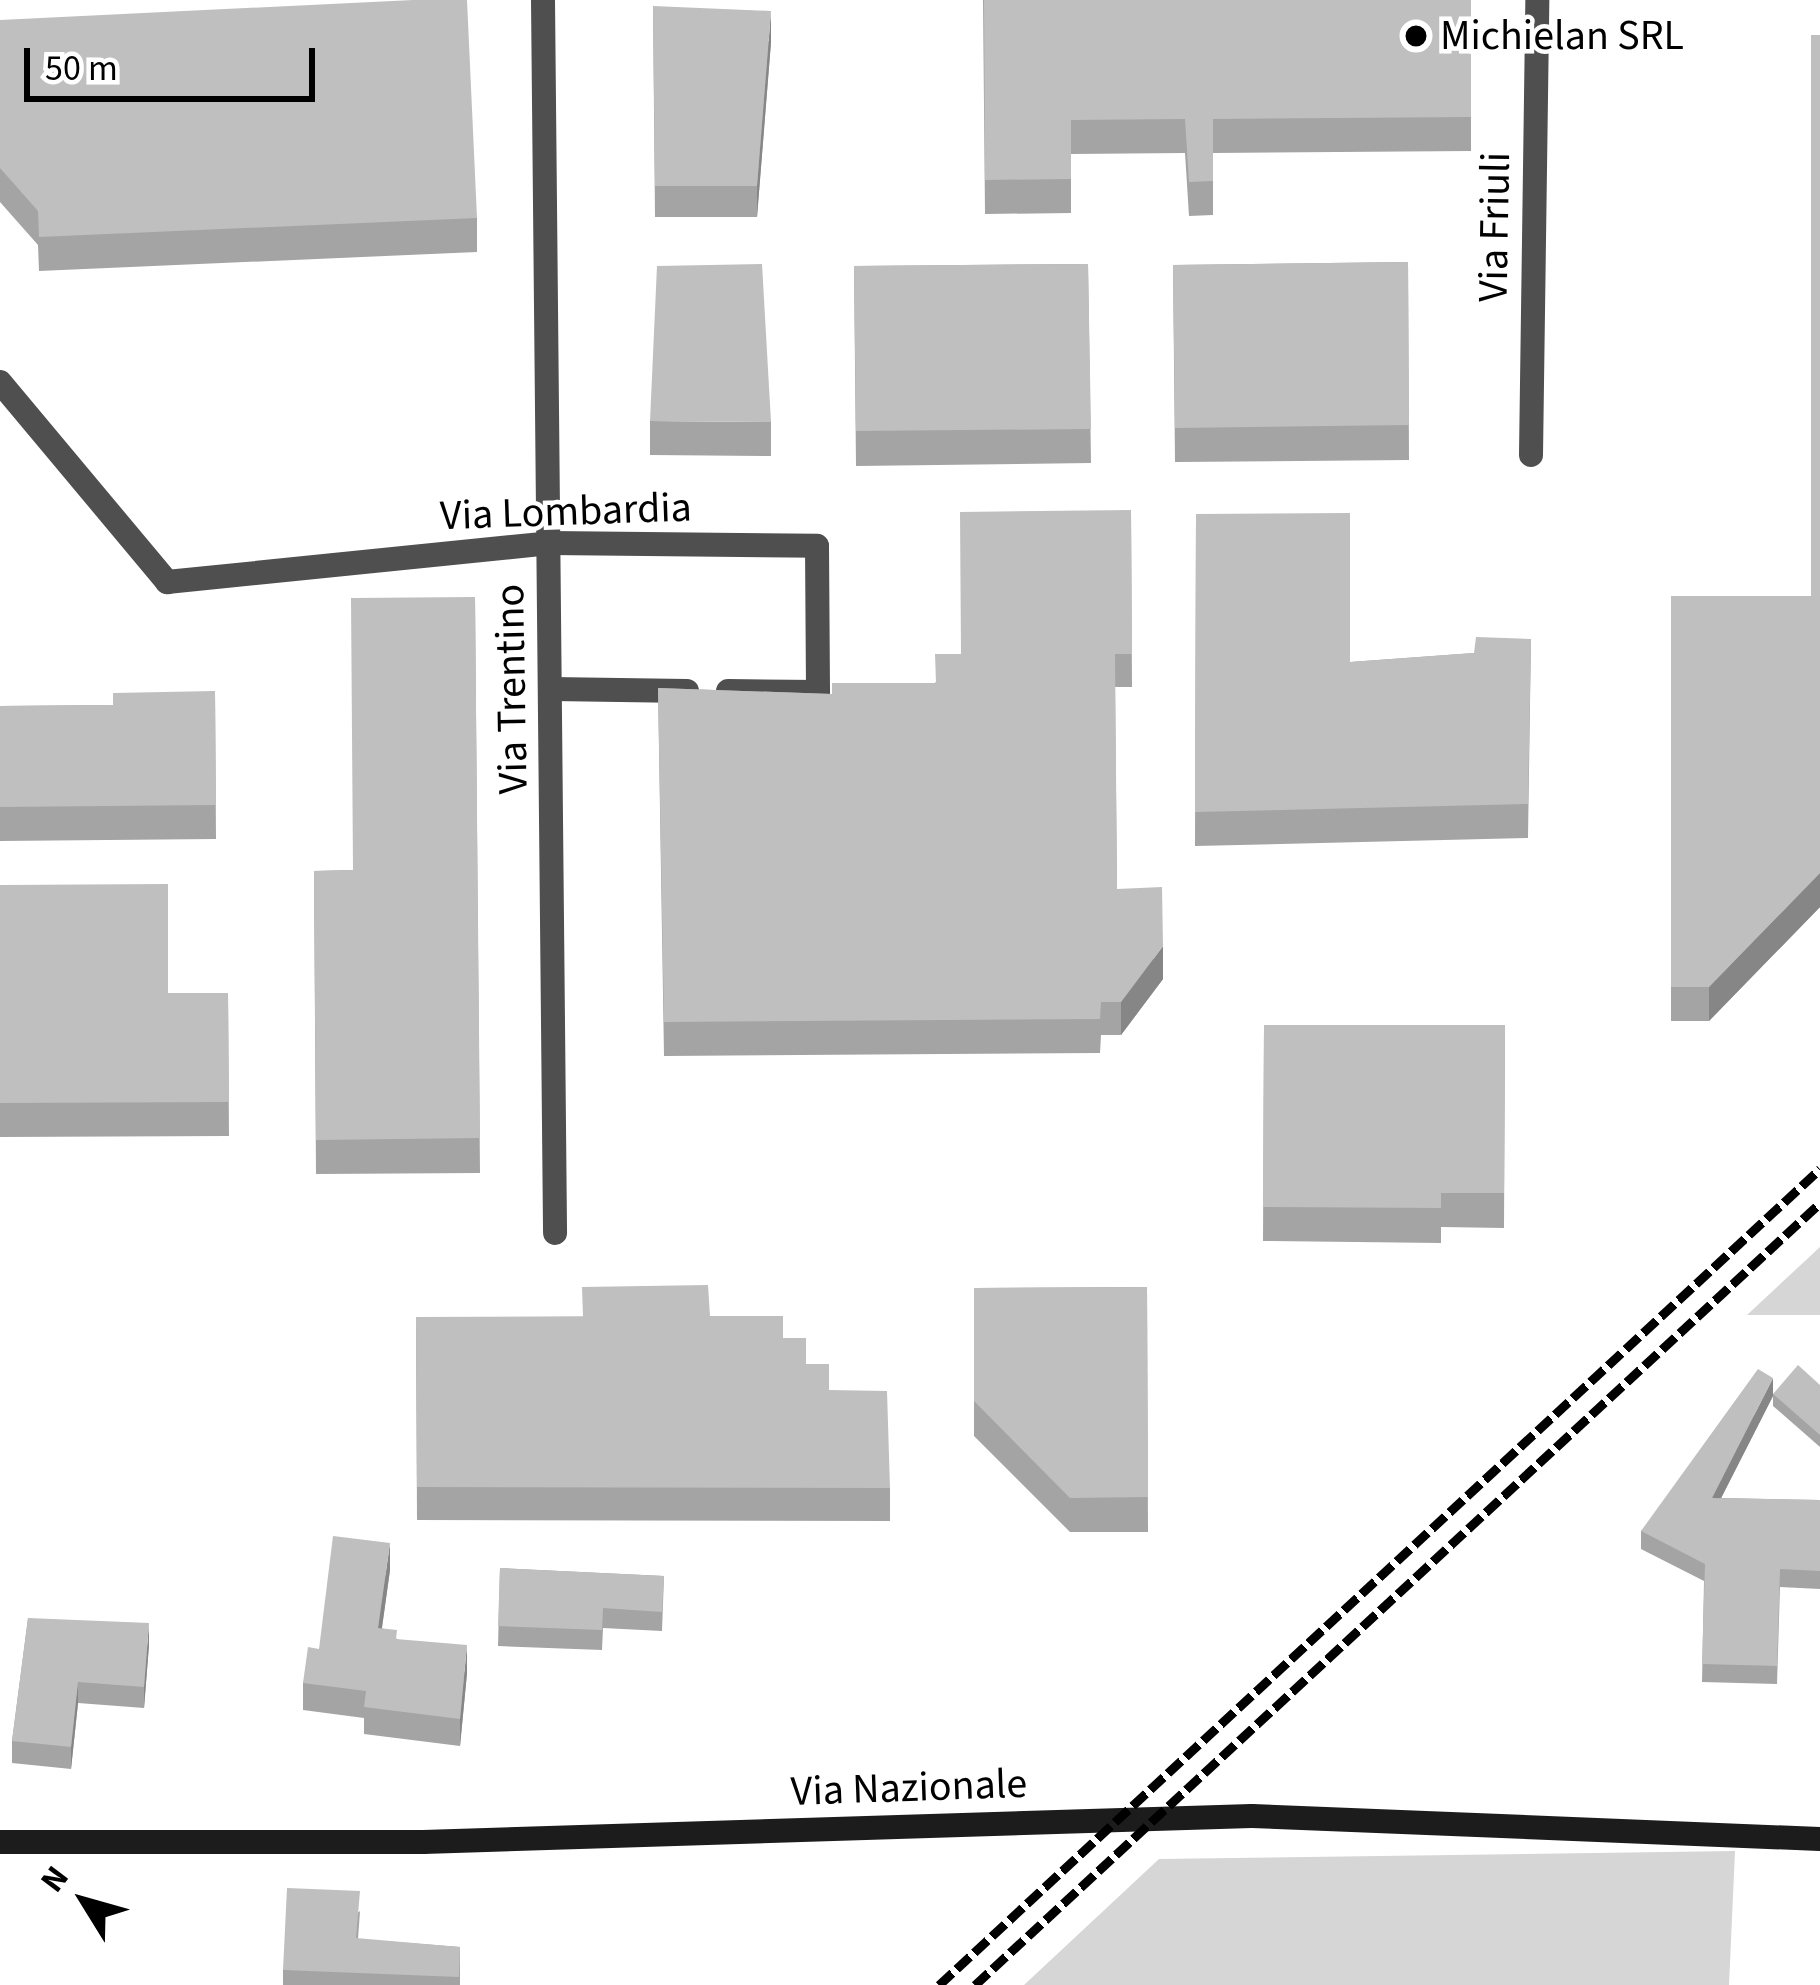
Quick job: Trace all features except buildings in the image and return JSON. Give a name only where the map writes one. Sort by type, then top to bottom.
[{"type":"street","name":"Via Trentino","points":[[543,0],[555,1233]]},
{"type":"street","name":"Via Friuli","points":[[1531,455],[1537,0]]},
{"type":"street","name":"Via Lombardia","points":[[0,382],[167,581],[550,543],[817,546],[818,692],[551,689]]},
{"type":"street","name":"Via Nazionale","points":[[0,1842],[423,1842],[1252,1816],[1820,1839]]},
{"type":"shaded area","points":[[1820,1247],[1820,1315],[1747,1315]]},
{"type":"shaded area","points":[[1735,1851],[1729,1985],[1024,1985],[1159,1859]]},
{"type":"railway","points":[[939,1985],[1820,1169]]},
{"type":"railway","points":[[975,1985],[1820,1203]]},
{"type":"place","name":"Michielan SRL","points":[[1416,36]]}]
